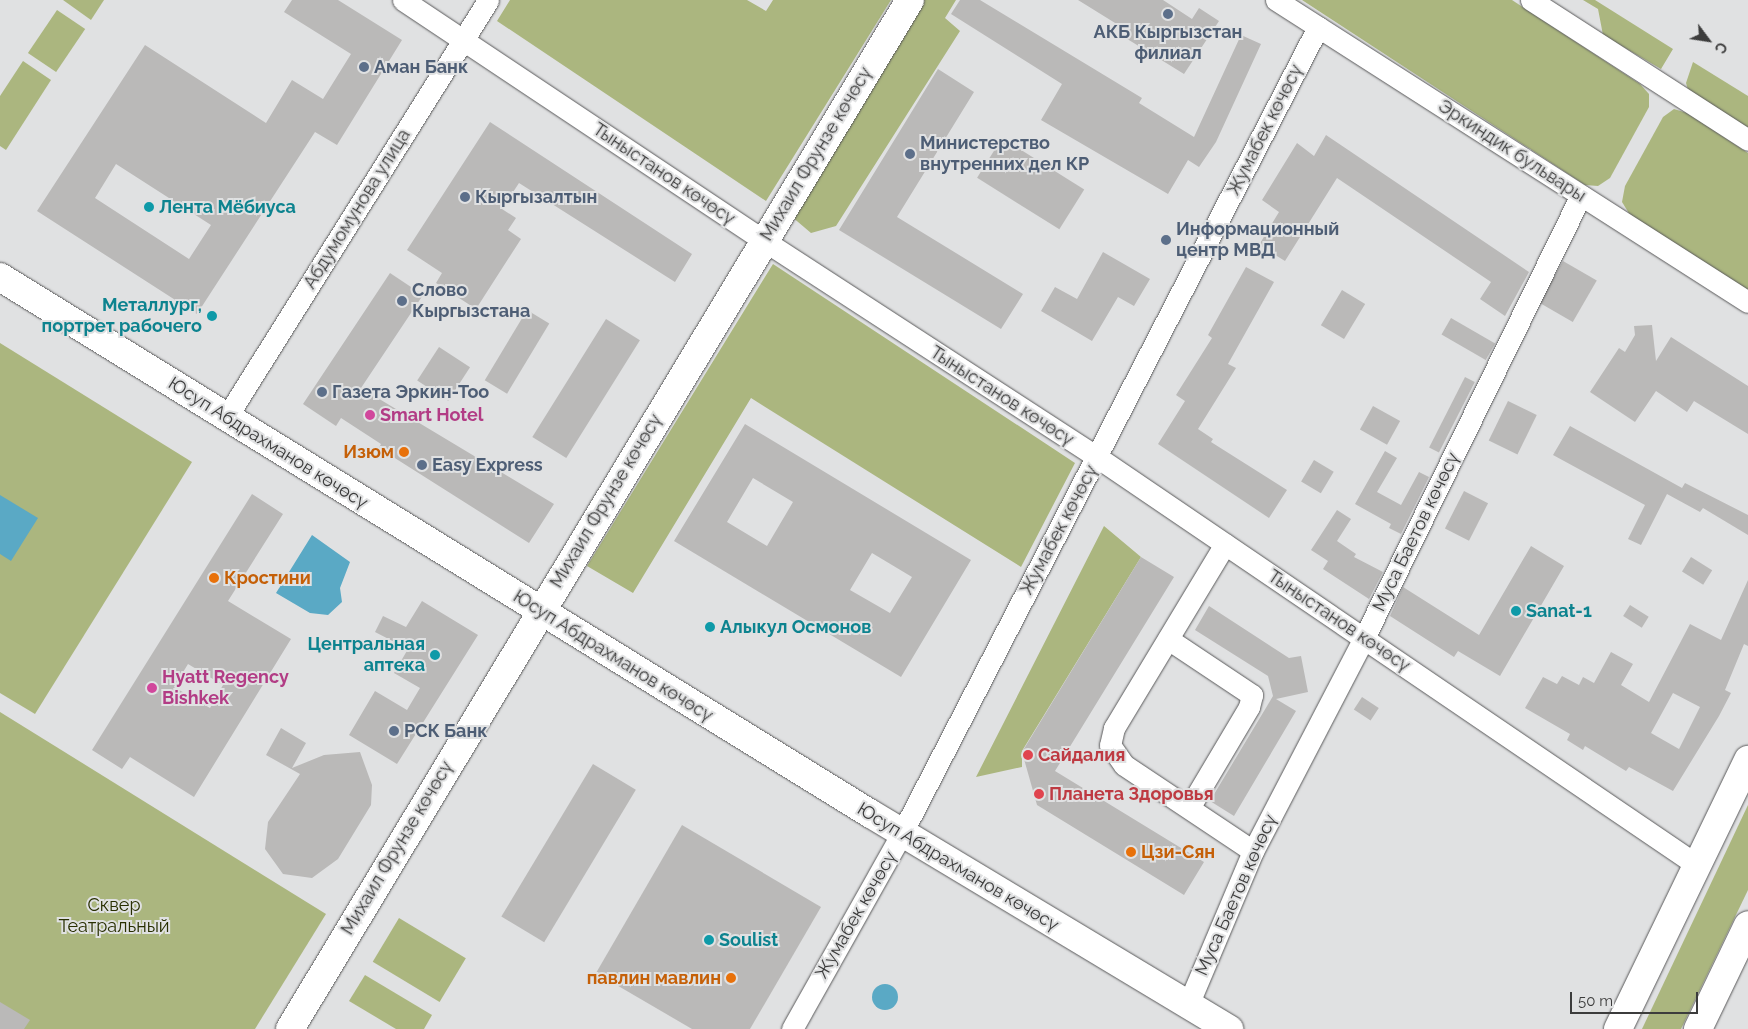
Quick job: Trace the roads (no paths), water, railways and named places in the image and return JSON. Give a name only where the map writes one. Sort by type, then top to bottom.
[{"type":"main road","name":"Михаил Фрунзе көчөсү","points":[[290,1029],[539,610],[910,0]]},
{"type":"main road","name":"Юсуп Абдрахманов көчөсү","points":[[0,277],[902,833],[1229,1029]]},
{"type":"main road","points":[[1618,1029],[1748,760]]},
{"type":"main road","points":[[1698,1029],[1748,925]]},
{"type":"street","name":"Тыныстанов көчөсү","points":[[403,0],[763,240],[1098,457],[1697,865]]},
{"type":"street","name":"Абдумомунова улица","points":[[226,418],[488,0]]},
{"type":"street","name":"Эркиндик бульвары","points":[[1276,0],[1748,302]]},
{"type":"street","points":[[1531,0],[1748,140]]},
{"type":"street","name":"Жумабек көчөсү","points":[[792,1029],[902,833],[1098,457],[1318,27]]},
{"type":"street","name":"Муса Баетов көчөсү","points":[[1188,1005],[1253,851],[1364,638],[1581,195]]},
{"type":"street","points":[[1225,544],[1114,728],[1110,745],[1124,765],[1253,851]]},
{"type":"street","points":[[1168,638],[1252,695],[1188,808]]},
{"type":"water","points":[[0,495],[38,518],[11,561],[0,554]]},
{"type":"water","points":[[312,535],[350,562],[340,588],[342,602],[328,615],[310,613],[276,593]]},
{"type":"water","points":[[885,984],[894,988],[898,997],[894,1006],[885,1010],[876,1006],[872,997],[876,988]]},
{"type":"place","name":"АКБ Кыргызстан филиал","points":[[1168,14]]},
{"type":"place","name":"Аман Банк","points":[[364,67]]},
{"type":"place","name":"Министерство внутренних дел КР","points":[[910,154]]},
{"type":"place","name":"Кыргызалтын","points":[[465,197]]},
{"type":"place","name":"Лента Мёбиуса","points":[[149,207]]},
{"type":"place","name":"Информационный центр МВД","points":[[1166,240]]},
{"type":"place","name":"Слово Кыргызстана","points":[[402,301]]},
{"type":"place","name":"Металлург, портрет рабочего","points":[[212,316]]},
{"type":"place","name":"Газета Эркин-Тоо","points":[[322,392]]},
{"type":"place","name":"Smart Hotel","points":[[370,415]]},
{"type":"place","name":"Изюм","points":[[404,452]]},
{"type":"place","name":"Easy Express","points":[[422,465]]},
{"type":"place","name":"Кростини","points":[[214,578]]},
{"type":"place","name":"Sanat-1","points":[[1516,611]]},
{"type":"place","name":"Алыкул Осмонов","points":[[710,627]]},
{"type":"place","name":"Центральная аптека","points":[[435,655]]},
{"type":"place","name":"Hyatt Regency Bishkek","points":[[152,688]]},
{"type":"place","name":"РСК Банк","points":[[394,731]]},
{"type":"place","name":"Сайдалия","points":[[1028,755]]},
{"type":"place","name":"Планета Здоровья","points":[[1039,794]]},
{"type":"place","name":"Цзи-Сян","points":[[1131,852]]},
{"type":"place","name":"Soulist","points":[[709,940]]},
{"type":"place","name":"павлин мавлин","points":[[731,978]]},
{"type":"park label","name":"Сквер Театральный","points":[[114,916]]}]
